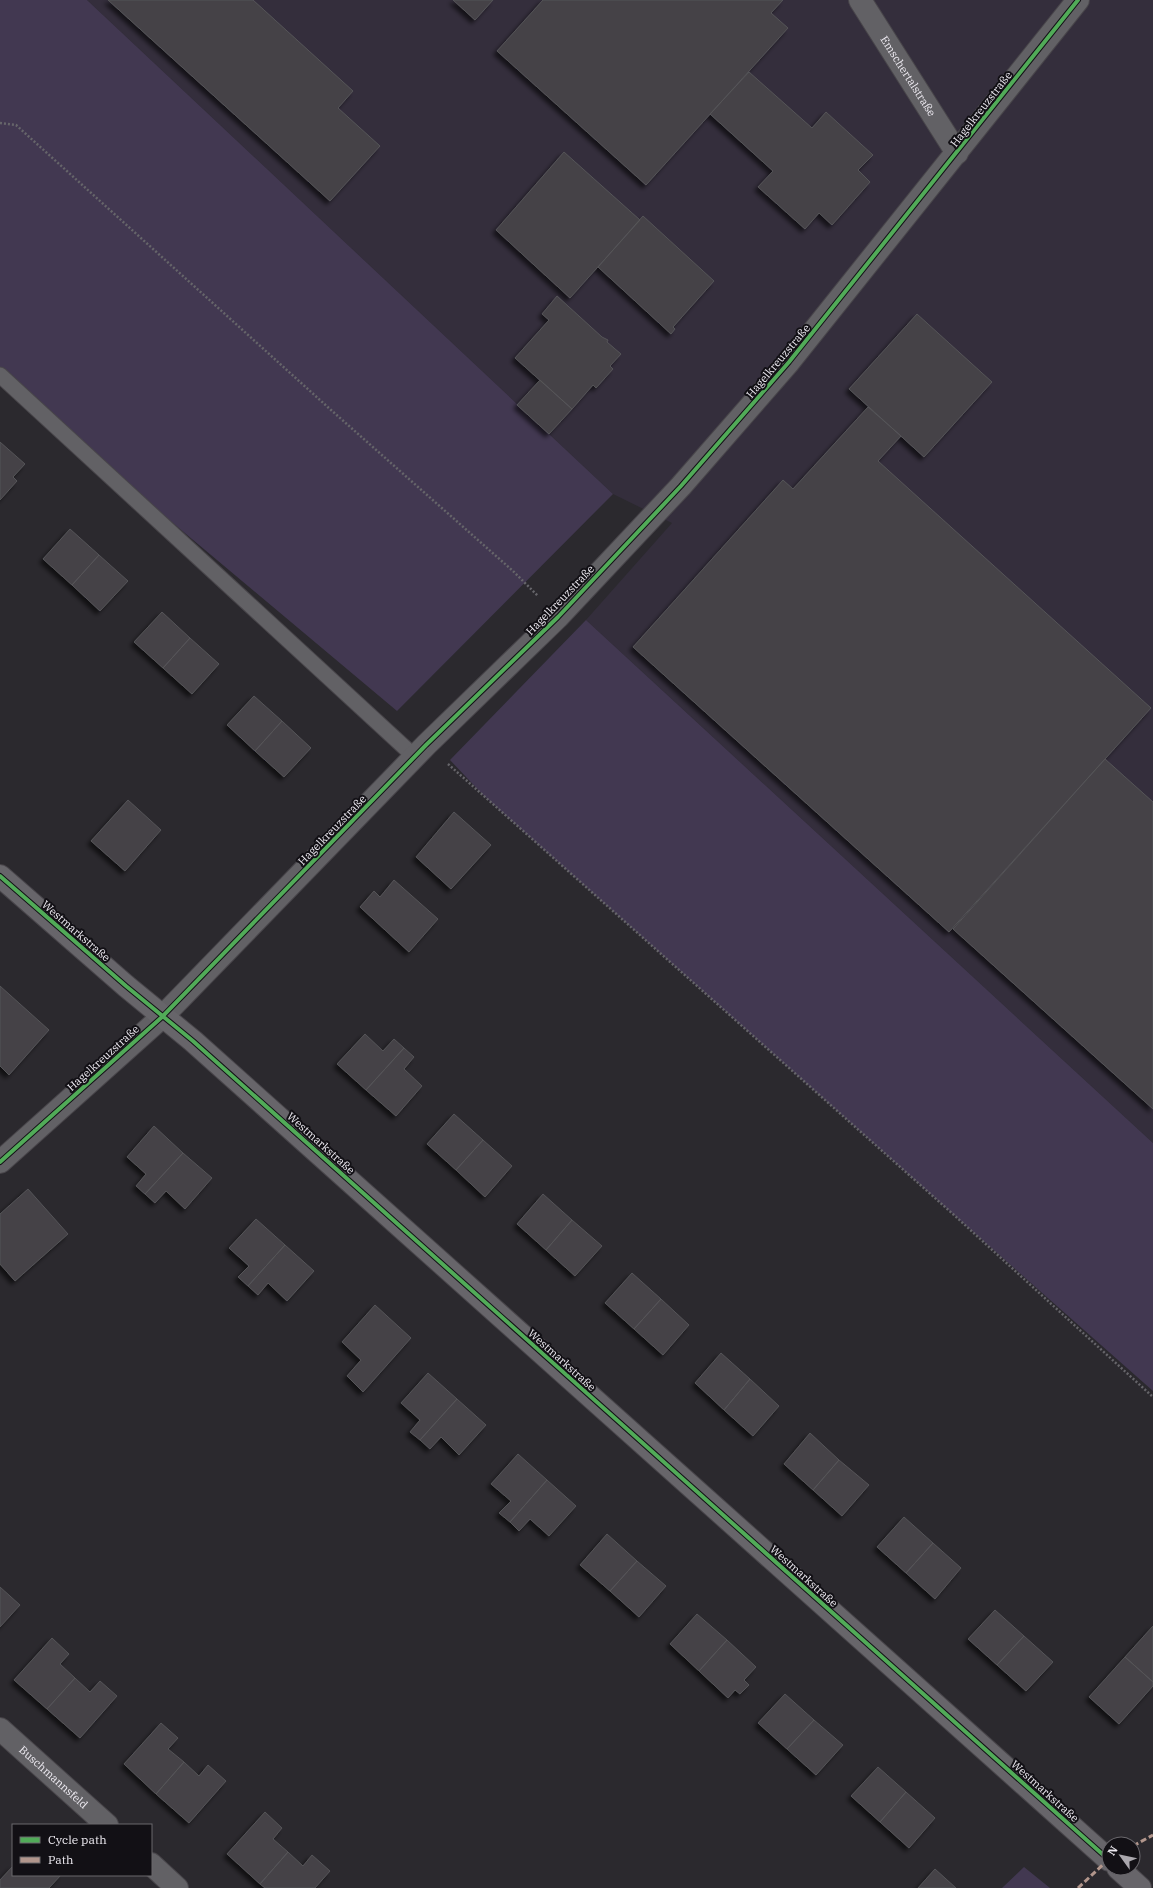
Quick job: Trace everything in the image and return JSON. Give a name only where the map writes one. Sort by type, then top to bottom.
[{"type":"street","name":"Emschertalstraße","points":[[860,0],[957,153]]},
{"type":"street","name":"Hagelkreuzstraße","points":[[0,1162],[162,1017],[421,751],[558,617],[681,486],[789,362],[1078,0]]},
{"type":"street","name":"Westmarkstraße","points":[[0,876],[162,1017],[193,1041],[1101,1853]]},
{"type":"street","name":"Buschmannsfeld","points":[[0,1729],[106,1824]]},
{"type":"street","points":[[152,1865],[177,1888]]},
{"type":"street","points":[[1127,1876],[1140,1888]]},
{"type":"lane","points":[[0,375],[421,751]]},
{"type":"path","points":[[0,123],[16,125],[331,410],[513,571],[558,617]]},
{"type":"path","points":[[421,751],[936,1200],[1153,1396]]},
{"type":"shaded area","points":[[0,0],[87,0],[613,494],[397,711],[0,378]]},
{"type":"shaded area","points":[[87,0],[1153,0],[1153,1143],[586,620],[672,523],[613,494]]},
{"type":"shaded area","points":[[586,620],[1153,1143],[1153,1391],[484,796],[450,760]]},
{"type":"shaded area","points":[[1024,1867],[1050,1888],[1002,1888]]},
{"type":"building","points":[[108,0],[253,0],[353,91],[338,108],[380,146],[330,201]]},
{"type":"building","points":[[453,0],[493,0],[475,20]]},
{"type":"building","points":[[543,0],[783,0],[771,13],[788,28],[646,185],[497,51]]},
{"type":"building","points":[[749,72],[812,128],[826,112],[873,155],[858,170],[870,182],[832,225],[819,213],[805,229],[758,187],[773,171],[710,114]]},
{"type":"building","points":[[564,152],[640,220],[570,298],[496,230]]},
{"type":"building","points":[[643,216],[714,281],[673,327],[675,329],[671,334],[598,267]]},
{"type":"building","points":[[557,296],[602,337],[608,340],[607,342],[621,354],[610,366],[613,369],[596,388],[593,385],[572,409],[515,358],[549,320],[542,314]]},
{"type":"building","points":[[917,314],[992,382],[924,457],[849,389]]},
{"type":"building","points":[[540,380],[572,409],[549,434],[517,405]]},
{"type":"building","points":[[868,407],[901,436],[878,461],[1151,708],[949,932],[633,647],[783,480],[793,489]]},
{"type":"building","points":[[0,442],[25,464],[13,477],[17,481],[0,500]]},
{"type":"building","points":[[70,529],[99,555],[72,585],[43,559]]},
{"type":"building","points":[[99,555],[128,581],[100,611],[72,585]]},
{"type":"building","points":[[162,612],[190,638],[163,668],[134,642]]},
{"type":"building","points":[[190,638],[219,664],[192,694],[163,668]]},
{"type":"building","points":[[254,696],[282,721],[255,751],[227,725]]},
{"type":"building","points":[[282,721],[311,748],[284,777],[255,751]]},
{"type":"building","points":[[1105,759],[1153,802],[1153,1109],[953,929]]},
{"type":"building","points":[[128,800],[161,830],[125,871],[91,841]]},
{"type":"building","points":[[454,812],[491,845],[451,889],[416,857]]},
{"type":"building","points":[[394,880],[438,919],[409,952],[360,907],[374,891],[380,897]]},
{"type":"building","points":[[0,986],[49,1030],[9,1075],[0,1066]]},
{"type":"building","points":[[365,1034],[383,1051],[394,1039],[404,1048],[366,1090],[337,1064]]},
{"type":"building","points":[[404,1048],[414,1057],[404,1069],[422,1086],[396,1116],[366,1090]]},
{"type":"building","points":[[454,1114],[483,1140],[456,1170],[427,1144]]},
{"type":"building","points":[[154,1126],[183,1153],[145,1194],[136,1186],[146,1174],[127,1157]]},
{"type":"building","points":[[483,1140],[512,1166],[485,1197],[456,1170]]},
{"type":"building","points":[[183,1153],[212,1178],[185,1209],[166,1191],[155,1203],[145,1194]]},
{"type":"building","points":[[28,1189],[68,1234],[15,1281],[0,1264],[0,1214]]},
{"type":"building","points":[[543,1194],[572,1220],[546,1250],[517,1224]]},
{"type":"building","points":[[256,1219],[285,1245],[248,1286],[238,1277],[249,1266],[229,1248]]},
{"type":"building","points":[[572,1220],[602,1246],[575,1276],[546,1250]]},
{"type":"building","points":[[285,1245],[314,1271],[287,1301],[268,1283],[258,1295],[248,1286]]},
{"type":"building","points":[[632,1273],[661,1299],[634,1329],[605,1303]]},
{"type":"building","points":[[661,1299],[689,1325],[663,1355],[634,1329]]},
{"type":"building","points":[[375,1305],[411,1338],[363,1392],[347,1376],[361,1360],[342,1342]]},
{"type":"building","points":[[721,1353],[750,1379],[724,1410],[695,1383]]},
{"type":"building","points":[[428,1373],[457,1399],[420,1440],[410,1432],[420,1420],[401,1403]]},
{"type":"building","points":[[750,1379],[779,1406],[753,1436],[724,1410]]},
{"type":"building","points":[[457,1399],[486,1425],[459,1455],[441,1437],[430,1449],[420,1440]]},
{"type":"building","points":[[810,1433],[839,1460],[813,1490],[784,1464]]},
{"type":"building","points":[[518,1454],[547,1480],[510,1522],[499,1513],[511,1501],[491,1484]]},
{"type":"building","points":[[839,1460],[869,1485],[842,1516],[813,1490]]},
{"type":"building","points":[[547,1480],[576,1506],[549,1536],[530,1519],[519,1531],[510,1522]]},
{"type":"building","points":[[904,1517],[933,1543],[906,1573],[877,1547]]},
{"type":"building","points":[[607,1534],[637,1561],[610,1591],[580,1565]]},
{"type":"building","points":[[933,1543],[961,1568],[935,1599],[906,1573]]},
{"type":"building","points":[[637,1561],[666,1586],[639,1617],[610,1591]]},
{"type":"building","points":[[0,1587],[20,1605],[0,1627]]},
{"type":"building","points":[[995,1610],[1024,1636],[997,1665],[968,1639]]},
{"type":"building","points":[[697,1614],[727,1640],[699,1671],[670,1644]]},
{"type":"building","points":[[1153,1626],[1153,1682],[1125,1657]]},
{"type":"building","points":[[1024,1636],[1053,1662],[1026,1691],[997,1665]]},
{"type":"building","points":[[52,1638],[69,1654],[60,1664],[75,1678],[47,1709],[14,1680]]},
{"type":"building","points":[[727,1640],[756,1667],[744,1680],[749,1685],[740,1694],[735,1690],[728,1698],[699,1671]]},
{"type":"building","points":[[1125,1657],[1153,1682],[1153,1686],[1119,1724],[1089,1697]]},
{"type":"building","points":[[75,1678],[90,1692],[100,1681],[117,1696],[80,1738],[47,1709]]},
{"type":"building","points":[[785,1694],[814,1720],[787,1749],[758,1723]]},
{"type":"building","points":[[814,1720],[843,1745],[816,1775],[787,1749]]},
{"type":"building","points":[[161,1723],[178,1738],[168,1749],[184,1762],[156,1794],[124,1764]]},
{"type":"building","points":[[184,1762],[199,1776],[208,1765],[226,1781],[189,1823],[156,1794]]},
{"type":"building","points":[[878,1767],[906,1792],[880,1822],[851,1796]]},
{"type":"building","points":[[906,1792],[935,1818],[909,1848],[880,1822]]},
{"type":"building","points":[[265,1812],[282,1828],[273,1839],[288,1852],[260,1884],[227,1854]]},
{"type":"building","points":[[288,1852],[303,1866],[312,1855],[330,1871],[315,1888],[265,1888],[260,1884]]},
{"type":"building","points":[[12,1867],[12,1876],[60,1876],[49,1888],[0,1888],[0,1880]]},
{"type":"building","points":[[935,1869],[956,1888],[918,1888]]},
{"type":"marked path","points":[[1141,1842],[1153,1835]]},
{"type":"marked path","points":[[1078,1888],[1101,1866]]},
{"type":"cycle path","points":[[0,1162],[162,1017],[426,745],[558,617],[681,486],[789,362],[1078,0]]},
{"type":"cycle path","points":[[0,876],[126,986],[193,1041],[1101,1853]]}]
